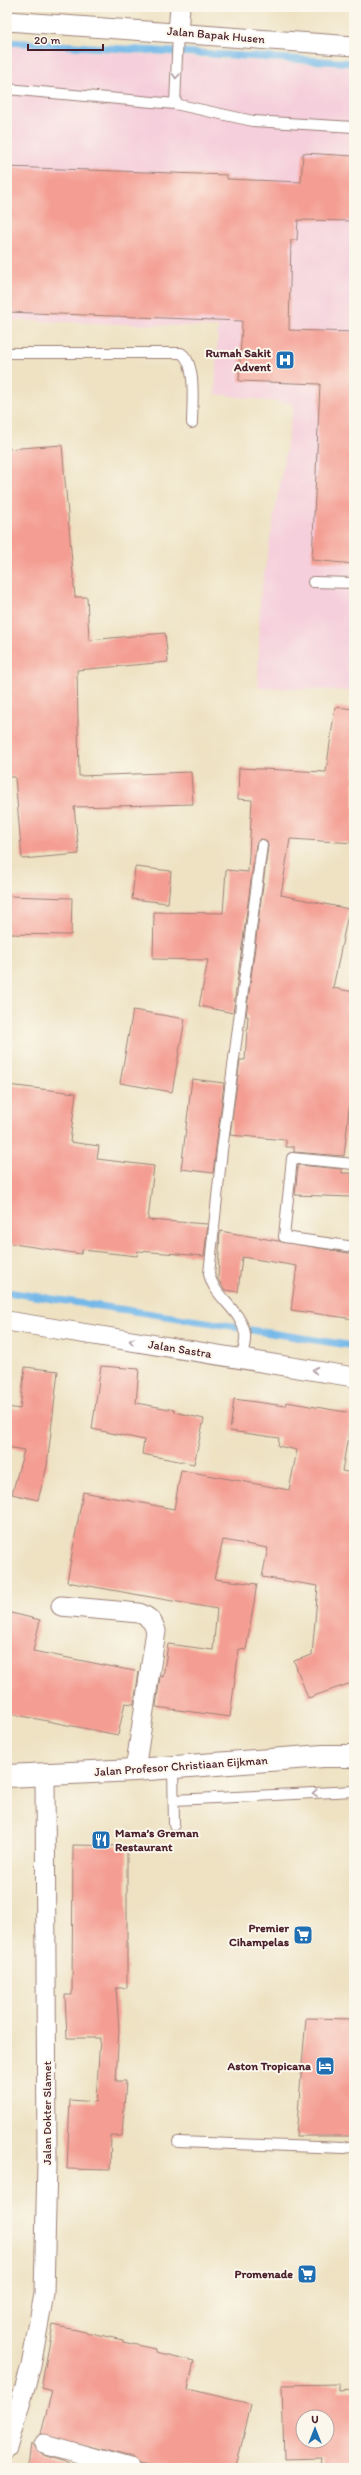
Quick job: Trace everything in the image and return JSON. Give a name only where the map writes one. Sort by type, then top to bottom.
[{"type":"street","points":[[178,32],[180,7]]},
{"type":"street","name":"Jalan Bapak Husen","points":[[7,21],[178,32],[354,46]]},
{"type":"street","name":"Jalan Sastra","points":[[7,1321],[354,1376]]},
{"type":"street","points":[[61,1606],[139,1613],[148,1617],[154,1624],[156,1631],[135,1770]]},
{"type":"street","name":"Jalan Profesor Christiaan Eijkman","points":[[7,1776],[135,1770],[323,1756],[354,1756]]},
{"type":"street","name":"Jalan Dokter Slamet","points":[[7,2448],[31,2366],[44,2294],[47,2162],[45,1774]]},
{"type":"street","points":[[44,2444],[129,2468]]},
{"type":"lane","points":[[175,104],[178,32]]},
{"type":"lane","points":[[7,89],[175,104],[253,121],[354,127]]},
{"type":"lane","points":[[7,353],[181,353],[188,357],[190,366],[192,423]]},
{"type":"lane","points":[[313,582],[354,583]]},
{"type":"lane","points":[[242,1359],[245,1335],[241,1320],[220,1297],[211,1284],[209,1274],[222,1150],[262,845]]},
{"type":"lane","points":[[354,1164],[292,1158],[284,1237],[354,1247]]},
{"type":"lane","points":[[173,1767],[174,1825]]},
{"type":"lane","points":[[174,1800],[354,1791]]},
{"type":"lane","points":[[178,2142],[344,2148],[354,2146]]},
{"type":"shaded area","name":"Rumah Sakit Advent","points":[[7,46],[354,67],[354,691],[258,687],[260,597],[294,404],[215,394],[218,327],[7,320]]},
{"type":"building","points":[[303,153],[354,156],[354,221],[298,220],[297,240],[291,240],[289,330],[354,332],[354,564],[312,560],[320,384],[239,381],[242,321],[7,312],[7,167],[227,175],[227,179],[301,182]]},
{"type":"building","points":[[62,445],[75,597],[87,597],[89,640],[165,633],[168,662],[77,670],[79,776],[191,772],[193,804],[74,807],[79,854],[22,859],[15,777],[7,777],[7,449]]},
{"type":"building","points":[[335,707],[354,709],[354,843],[290,839],[281,895],[349,909],[333,988],[354,992],[354,1063],[344,1156],[294,1152],[294,1147],[286,1147],[286,1140],[230,1135],[240,1060],[245,1060],[248,1016],[246,1016],[268,846],[266,840],[260,839],[256,844],[233,1013],[199,1006],[208,960],[153,959],[154,912],[223,913],[226,870],[248,872],[252,800],[238,799],[239,768],[326,772]]},
{"type":"building","points":[[135,867],[171,871],[168,903],[132,899]]},
{"type":"building","points":[[7,896],[72,898],[71,935],[7,934]]},
{"type":"building","points":[[133,1010],[185,1019],[172,1092],[120,1083]]},
{"type":"building","points":[[192,1079],[224,1083],[213,1173],[181,1169]]},
{"type":"building","points":[[7,1085],[76,1093],[70,1142],[99,1146],[97,1159],[154,1166],[148,1220],[208,1224],[204,1256],[138,1251],[137,1256],[82,1250],[81,1254],[7,1243]]},
{"type":"building","points":[[298,1165],[342,1169],[342,1173],[352,1173],[351,1197],[295,1195]]},
{"type":"building","points":[[220,1231],[354,1254],[354,1319],[291,1310],[297,1266],[242,1257],[238,1292],[225,1290],[218,1279]]},
{"type":"building","points":[[101,1366],[139,1369],[136,1403],[175,1410],[175,1412],[204,1419],[194,1464],[142,1454],[144,1440],[92,1429]]},
{"type":"building","points":[[25,1367],[58,1371],[47,1466],[38,1500],[12,1494],[24,1450],[7,1447],[7,1407],[20,1409]]},
{"type":"building","points":[[234,1399],[285,1406],[286,1402],[352,1413],[342,1471],[354,1473],[354,1682],[308,1698],[294,1661],[312,1655],[318,1586],[262,1577],[268,1548],[223,1540],[214,1579],[257,1584],[246,1650],[239,1649],[230,1717],[156,1707],[160,1676],[163,1677],[168,1644],[213,1650],[217,1609],[67,1582],[83,1492],[174,1509],[181,1470],[289,1490],[297,1450],[278,1446],[279,1438],[230,1431]]},
{"type":"building","points":[[7,1612],[40,1620],[33,1651],[139,1672],[134,1704],[125,1703],[118,1735],[7,1713]]},
{"type":"building","points":[[73,1845],[127,1846],[127,1988],[116,1988],[119,2029],[116,2081],[126,2081],[122,2136],[111,2136],[110,2170],[67,2169],[70,2100],[96,2102],[100,2038],[67,2038],[65,1995],[72,1995]]},
{"type":"building","points":[[306,2018],[354,2019],[354,2136],[296,2136]]},
{"type":"building","points":[[53,2325],[123,2340],[123,2342],[155,2349],[155,2352],[194,2361],[188,2389],[251,2404],[236,2468],[158,2468],[139,2464],[132,2457],[41,2434],[52,2391],[41,2388]]},
{"type":"building","points":[[339,2384],[339,2391],[354,2390],[354,2468],[320,2468],[321,2458],[284,2459],[282,2385]]},
{"type":"building","points":[[31,2443],[41,2454],[63,2461],[76,2468],[28,2468]]},
{"type":"waterway","points":[[7,42],[175,52]]},
{"type":"waterway","points":[[180,52],[354,63]]},
{"type":"waterway","points":[[7,1292],[238,1327]]},
{"type":"waterway","points":[[251,1330],[354,1346]]},
{"type":"place","name":"Rumah Sakit Advent","points":[[285,360]]},
{"type":"place","name":"Mama’s Greman Restaurant","points":[[101,1840]]},
{"type":"place","name":"Premier Cihampelas","points":[[303,1935]]},
{"type":"place","name":"Aston Tropicana","points":[[325,2066]]},
{"type":"place","name":"Promenade","points":[[307,2274]]}]
